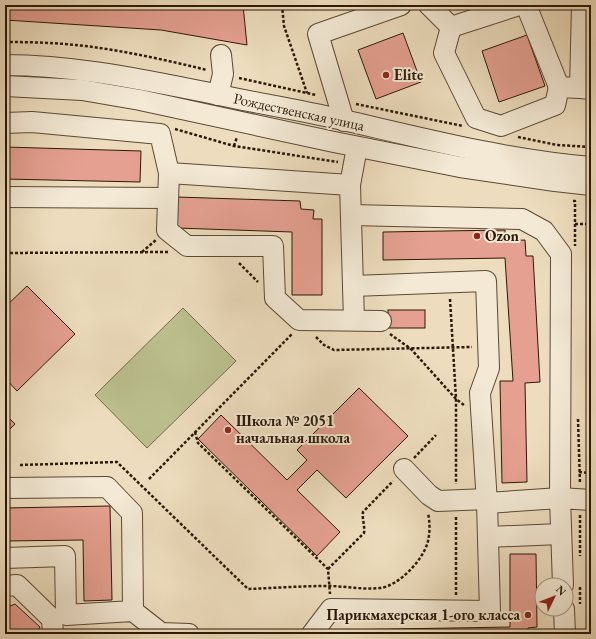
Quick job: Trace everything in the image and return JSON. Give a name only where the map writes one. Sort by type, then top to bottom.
[{"type":"street","points":[[344,121],[339,100],[318,34],[402,5]]},
{"type":"street","points":[[429,5],[451,27]]},
{"type":"street","points":[[451,27],[519,5]]},
{"type":"street","points":[[451,27],[444,53],[476,118],[501,126],[555,105],[559,87],[526,5]]},
{"type":"street","points":[[559,87],[586,88],[582,5]]},
{"type":"street","points":[[218,95],[222,64]]},
{"type":"street","name":"Рождественская улица","points":[[5,65],[38,65],[92,71],[144,80],[344,121],[465,148],[556,164],[591,167]]},
{"type":"street","name":"Рождественская улица","points":[[5,86],[82,90],[140,100],[355,156],[460,167],[591,185]]},
{"type":"street","points":[[5,123],[32,122],[160,134],[168,173],[167,230],[187,246],[273,246],[275,298],[301,322],[354,320],[381,321]]},
{"type":"street","points":[[354,320],[350,185],[355,156]]},
{"type":"street","points":[[168,173],[350,185]]},
{"type":"street","points":[[5,197],[168,198]]},
{"type":"street","points":[[351,215],[522,219],[544,231],[561,254],[560,534],[562,577]]},
{"type":"street","points":[[312,634],[331,610],[490,611],[487,501],[480,393],[489,368],[486,281],[353,286]]},
{"type":"street","points":[[404,469],[438,501],[487,501],[560,498],[591,500]]},
{"type":"street","points":[[5,488],[107,488],[132,513],[133,611]]},
{"type":"street","points":[[488,537],[560,534]]},
{"type":"street","points":[[5,558],[65,556],[57,623]]},
{"type":"street","points":[[5,586],[17,585],[57,623]]},
{"type":"street","points":[[57,623],[133,611],[161,633],[189,634]]},
{"type":"street","points":[[564,617],[565,634]]},
{"type":"path","points":[[292,5],[282,6],[284,26],[307,94]]},
{"type":"path","points":[[5,42],[35,42],[94,47],[181,64],[222,64],[307,94],[464,126]]},
{"type":"path","points":[[168,127],[234,146],[355,156]]},
{"type":"path","points":[[510,136],[557,145],[591,147]]},
{"type":"path","points":[[575,201],[575,224],[591,224]]},
{"type":"path","points":[[5,253],[182,252],[187,246]]},
{"type":"path","points":[[221,246],[275,298]]},
{"type":"path","points":[[449,282],[456,399],[456,610]]},
{"type":"path","points":[[381,321],[386,331],[411,349],[456,399],[482,417]]},
{"type":"path","points":[[149,479],[301,322],[324,345],[334,350],[488,347]]},
{"type":"path","points":[[195,432],[198,443],[328,569],[331,610]]},
{"type":"path","points":[[328,569],[364,533],[365,527],[362,520],[363,512],[436,435]]},
{"type":"path","points":[[20,466],[117,462],[248,589],[330,586],[361,589],[381,588],[394,584],[408,572],[422,555],[428,542],[430,523],[428,509]]},
{"type":"path","points":[[579,472],[591,472]]},
{"type":"green space","points":[[183,308],[236,361],[147,448],[95,395]]},
{"type":"building","points":[[5,5],[243,5],[247,45],[161,30],[5,20]]},
{"type":"building","points":[[403,33],[421,82],[376,99],[358,50]]},
{"type":"building","points":[[527,35],[545,86],[499,102],[482,51]]},
{"type":"building","points":[[5,147],[141,151],[140,182],[5,179]]},
{"type":"building","points":[[177,197],[300,201],[301,209],[314,210],[313,219],[322,219],[322,295],[292,295],[292,232],[176,228]]},
{"type":"building","points":[[505,230],[505,241],[525,240],[526,256],[533,256],[540,382],[525,383],[527,482],[502,483],[500,381],[513,381],[505,258],[383,260],[383,232]]},
{"type":"building","points":[[27,286],[75,334],[17,391],[5,378],[5,307]]},
{"type":"building","points":[[388,310],[425,310],[425,328],[388,328]]},
{"type":"building","points":[[359,388],[408,436],[346,498],[317,470],[297,490],[340,532],[317,556],[198,439],[221,415],[287,480],[307,460],[297,450]]},
{"type":"building","points":[[5,414],[15,424],[5,434]]},
{"type":"building","points":[[110,506],[112,600],[84,601],[83,540],[5,541],[5,508]]},
{"type":"building","points":[[510,554],[536,554],[536,577],[534,577],[534,617],[537,617],[537,627],[528,628],[528,634],[336,634],[336,630],[510,627]]},
{"type":"building","points":[[15,604],[40,627],[36,634],[5,634],[5,608]]},
{"type":"place","name":"Elite","points":[[386,75]]},
{"type":"place","name":"Ozon","points":[[477,236]]},
{"type":"place","name":"Школа № 2051 начальная школа","points":[[228,430]]},
{"type":"place","name":"Парикмахерская 1-ого класса","points":[[528,615]]}]
